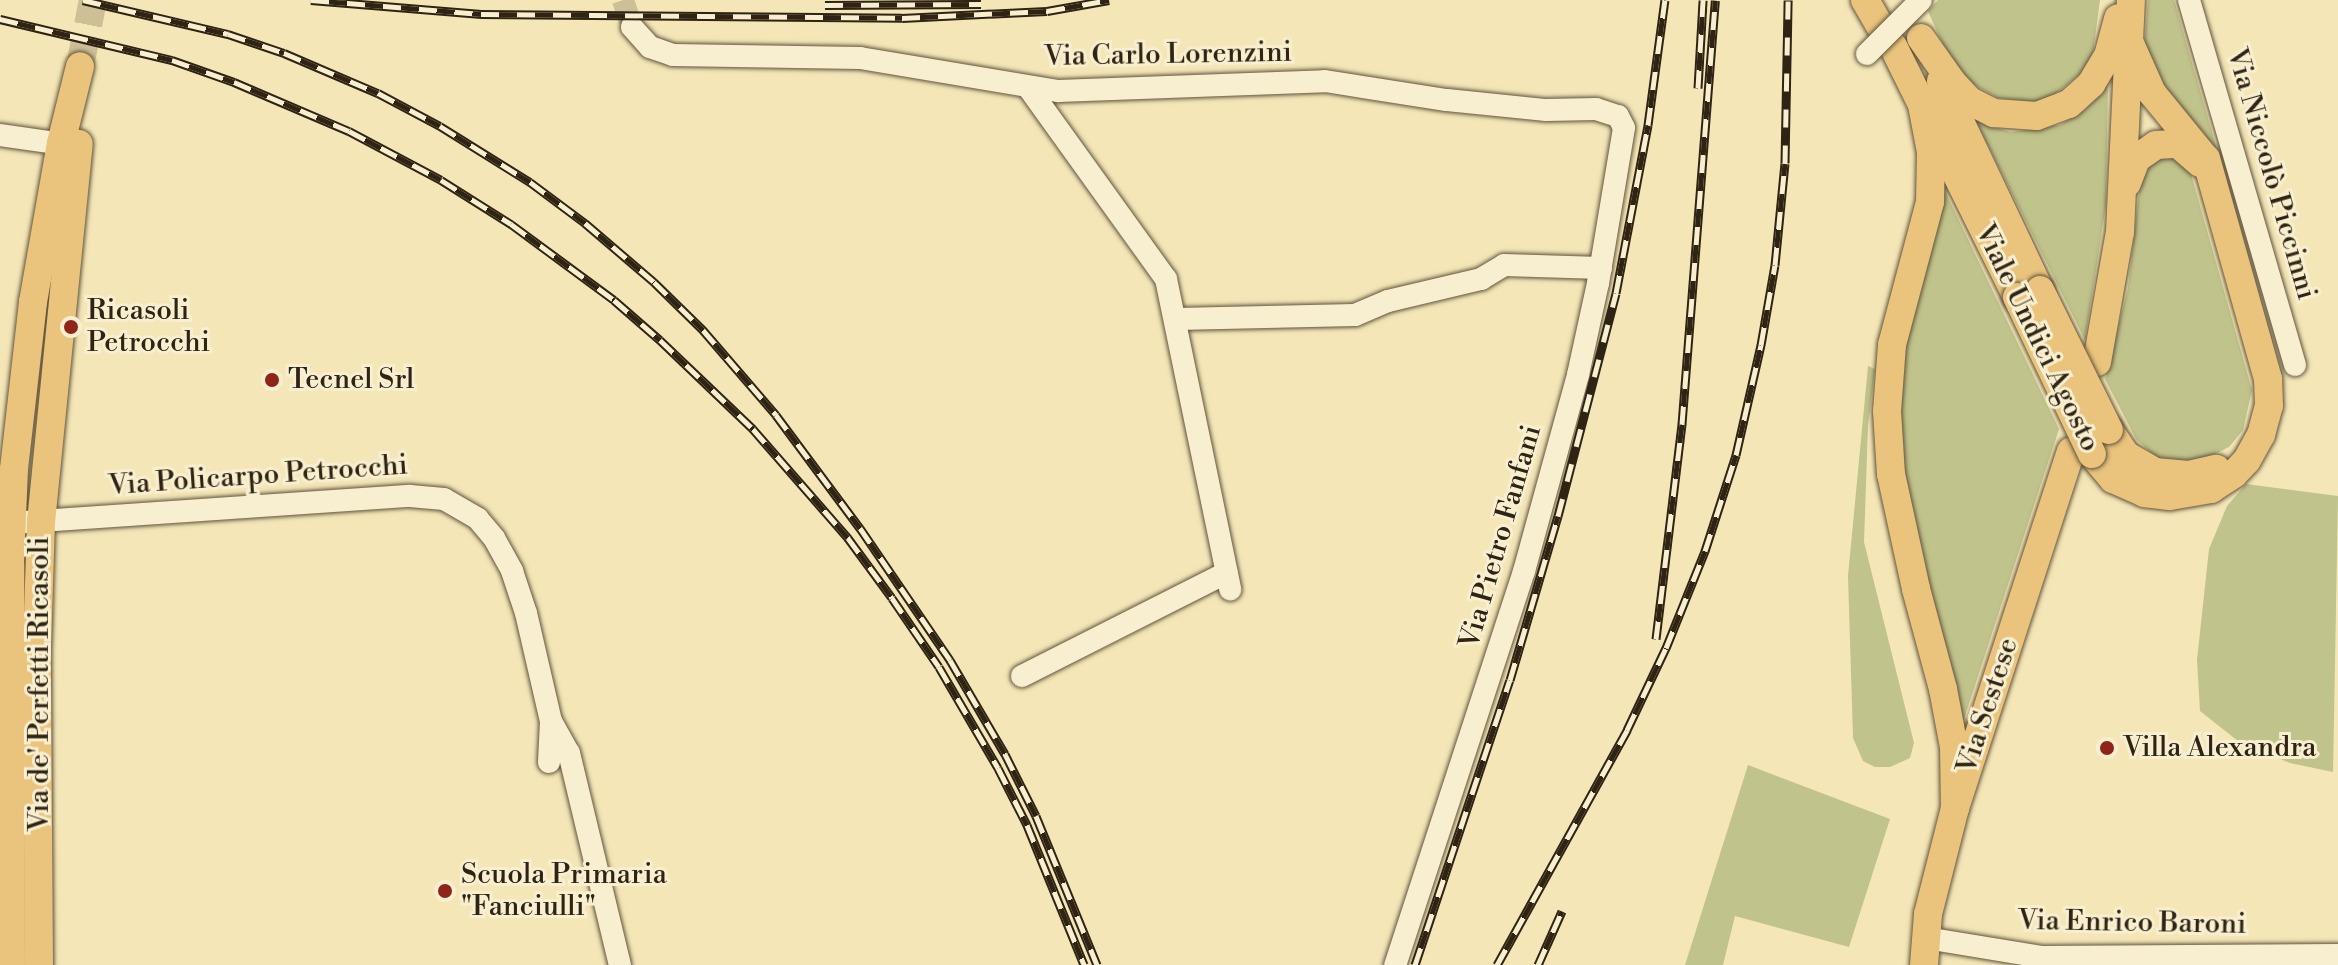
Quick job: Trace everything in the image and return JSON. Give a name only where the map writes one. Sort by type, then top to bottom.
[{"type":"main road","name":"Viale Undici Agosto","points":[[1865,0],[1880,42],[1922,105],[2028,294],[2120,448],[2136,462],[2169,476],[2204,473],[2254,447]]},
{"type":"main road","points":[[1911,13],[1952,82],[1970,101],[1994,113],[2037,116],[2069,104],[2091,84],[2111,48],[2122,0]]},
{"type":"main road","points":[[2097,362],[2117,264],[2131,0]]},
{"type":"main road","name":"Viale Undici Agosto","points":[[1911,13],[2028,294],[2082,452],[2120,483],[2144,493],[2170,496],[2192,494],[2223,483],[2240,468],[2254,447],[2268,414],[2268,379],[2206,159],[2152,93],[2129,41]]},
{"type":"main road","name":"Via de' Perfetti Ricasoli","points":[[39,959],[37,648],[41,522],[70,145],[79,69]]},
{"type":"main road","points":[[1922,105],[1931,152],[1930,202],[1892,345],[1887,411],[1891,474],[1954,747],[1955,808]]},
{"type":"main road","name":"Viale Undici Agosto","points":[[2122,205],[2136,159],[2149,147],[2163,144],[2178,144],[2189,150],[2215,192]]},
{"type":"main road","name":"Via de' Perfetti Ricasoli","points":[[8,957],[11,523],[33,302],[70,145]]},
{"type":"main road","name":"Via Sestese","points":[[1925,951],[1934,886],[1955,808],[2082,452]]},
{"type":"street","name":"Via Niccolò Piccinni","points":[[2189,0],[2295,365]]},
{"type":"street","points":[[1880,42],[1911,13]]},
{"type":"street","name":"Via Carlo Lorenzini","points":[[632,27],[650,47],[673,55],[860,58],[1072,92],[1325,81],[1447,100],[1546,110],[1596,109],[1618,116]]},
{"type":"street","points":[[1022,676],[1228,581],[1177,319],[1166,279],[1028,87]]},
{"type":"street","name":"Via Pietro Fanfani","points":[[1395,965],[1524,571],[1578,375],[1601,268],[1624,128],[1618,116]]},
{"type":"street","points":[[0,135],[70,145]]},
{"type":"street","points":[[1177,319],[1355,315],[1388,301],[1481,279],[1504,265],[1601,268]]},
{"type":"street","points":[[21,413],[28,403],[36,402],[51,415]]},
{"type":"street","name":"Via Policarpo Petrocchi","points":[[11,523],[410,496],[444,499],[478,519],[494,538],[512,571],[526,613],[551,721],[549,762]]},
{"type":"street","name":"Via Policarpo Petrocchi","points":[[551,721],[569,753],[620,965]]},
{"type":"street","name":"Via Enrico Baroni","points":[[1925,951],[2041,961],[2296,960],[2338,955]]},
{"type":"street","name":"Via de' Perfetti Ricasoli","points":[[8,957],[39,959]]},
{"type":"green space","points":[[1938,0],[2100,0],[2093,53],[2082,72],[2053,96],[2035,103],[1999,98],[1967,81],[1943,45],[1928,11]]},
{"type":"green space","points":[[2148,0],[2174,0],[2220,160],[2164,101],[2144,51]]},
{"type":"green space","points":[[2108,81],[2106,204],[2085,340],[1973,115],[1990,126],[2011,132],[2060,125],[2086,109]]},
{"type":"green space","points":[[2168,153],[2188,163],[2252,390],[2243,430],[2229,447],[2207,458],[2180,464],[2157,458],[2136,439],[2105,379],[2128,288],[2141,175],[2144,167]]},
{"type":"green space","points":[[1942,185],[2059,429],[1962,725],[1913,533],[1897,415],[1902,353]]},
{"type":"green space","points":[[1868,366],[1875,369],[1868,426],[1864,542],[1914,743],[1910,758],[1890,767],[1875,767],[1863,761],[1853,738],[1848,576]]},
{"type":"green space","points":[[2246,484],[2338,496],[2333,772],[2290,763],[2238,741],[2200,711],[2197,660],[2209,549],[2227,506]]},
{"type":"green space","points":[[1748,765],[1890,819],[1849,947],[1735,916],[1723,965],[1685,965]]},
{"type":"tunnel","points":[[80,66],[93,0]]},
{"type":"tunnel","points":[[623,0],[632,27]]},
{"type":"railway","points":[[83,0],[228,34],[284,53],[378,93],[440,126],[530,182],[585,223],[654,282],[703,330],[776,415],[860,528],[950,660],[1005,754],[1036,816],[1097,965]]},
{"type":"railway","points":[[311,0],[481,14],[902,18],[1047,11],[1109,0]]},
{"type":"railway","points":[[1415,965],[1510,680],[1558,516],[1616,293],[1648,125],[1665,0]]},
{"type":"railway","points":[[1698,88],[1703,0]]},
{"type":"railway","points":[[1656,639],[1682,424],[1715,0]]},
{"type":"railway","points":[[1497,965],[1627,730],[1666,648],[1705,551],[1736,455],[1775,265],[1785,163],[1788,0]]},
{"type":"railway","points":[[825,5],[981,4]]},
{"type":"railway","points":[[0,19],[172,60],[234,82],[349,131],[441,180],[511,224],[614,300],[660,340],[753,429],[848,538],[939,667],[1027,825],[1084,965]]},
{"type":"railway","points":[[1538,965],[1562,911]]},
{"type":"place","name":"Ricasoli Petrocchi","points":[[71,327]]},
{"type":"place","name":"Tecnel Srl","points":[[272,380]]},
{"type":"place","name":"Villa Alexandra","points":[[2107,748]]},
{"type":"place","name":"Scuola Primaria \"Fanciulli\"","points":[[445,891]]}]
